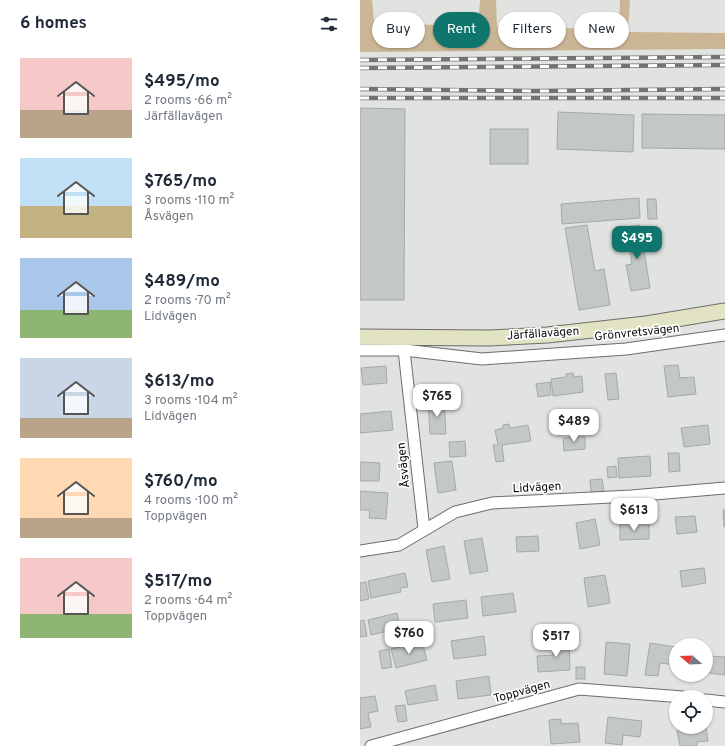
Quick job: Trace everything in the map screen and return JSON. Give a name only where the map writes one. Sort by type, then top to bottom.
[{"type":"street","name":"Järfällavägen","points":[[360,337],[489,338],[548,335],[646,324],[725,311]]},
{"type":"street","name":"Grönvretsvägen","points":[[360,350],[404,350],[482,359],[626,349],[725,335]]},
{"type":"street","name":"Åsvägen","points":[[404,350],[424,529]]},
{"type":"street","name":"Lidvägen","points":[[360,551],[399,545],[455,512],[492,503],[630,496],[725,488]]},
{"type":"street","name":"Toppvägen","points":[[371,746],[579,689],[669,696]]},
{"type":"street","points":[[713,701],[725,702]]},
{"type":"shaded area","points":[[360,0],[372,0],[372,48],[425,48],[425,24],[433,25],[433,48],[490,48],[490,12],[479,12],[480,0],[496,0],[498,48],[566,48],[566,28],[574,28],[574,48],[629,48],[629,32],[725,33],[725,49],[360,52]]},
{"type":"shaded area","points":[[620,0],[630,0],[629,16],[629,12],[620,12]]},
{"type":"building","points":[[360,108],[405,109],[404,300],[360,300]]},
{"type":"building","points":[[558,112],[634,115],[633,152],[557,149]]},
{"type":"building","points":[[642,114],[725,115],[725,149],[642,148]]},
{"type":"building","points":[[490,129],[528,129],[528,164],[490,164]]},
{"type":"building","points":[[639,198],[640,218],[562,224],[561,204]]},
{"type":"building","points":[[647,199],[656,199],[657,219],[648,219]]},
{"type":"building","points":[[587,225],[595,271],[604,269],[610,305],[579,310],[565,228]]},
{"type":"building","points":[[640,225],[650,288],[631,291],[626,265],[632,264],[626,227]]},
{"type":"building","points":[[678,365],[680,378],[694,377],[696,394],[668,397],[664,366]]},
{"type":"building","points":[[386,366],[387,383],[363,385],[361,368]]},
{"type":"building","points":[[573,373],[574,377],[582,376],[583,392],[553,396],[551,379],[566,377],[566,374]]},
{"type":"building","points":[[616,373],[619,399],[608,400],[605,374]]},
{"type":"building","points":[[550,382],[551,395],[538,397],[536,384]]},
{"type":"building","points":[[444,401],[446,434],[430,434],[428,402]]},
{"type":"building","points":[[391,411],[393,430],[360,433],[360,414]]},
{"type":"building","points":[[509,424],[510,428],[528,425],[531,441],[502,445],[504,461],[496,462],[493,445],[498,445],[495,430],[503,428],[503,425]]},
{"type":"building","points":[[708,425],[710,444],[684,447],[681,428]]},
{"type":"building","points":[[578,432],[578,437],[585,437],[585,449],[564,451],[563,438],[570,438],[570,433]]},
{"type":"building","points":[[465,441],[466,456],[450,457],[449,442]]},
{"type":"building","points":[[668,453],[679,453],[680,471],[669,472]]},
{"type":"building","points":[[650,456],[651,476],[619,478],[618,458]]},
{"type":"building","points":[[452,461],[456,490],[438,493],[434,463]]},
{"type":"building","points":[[360,462],[380,463],[379,481],[360,481]]},
{"type":"building","points":[[616,466],[617,477],[608,478],[607,467]]},
{"type":"building","points":[[602,479],[604,491],[591,492],[590,480]]},
{"type":"building","points":[[360,491],[388,493],[386,519],[369,518],[370,510],[360,510]]},
{"type":"building","points":[[723,510],[725,510],[725,527],[724,527]]},
{"type":"building","points":[[695,516],[697,532],[677,534],[675,517]]},
{"type":"building","points":[[595,519],[600,545],[580,549],[576,523]]},
{"type":"building","points":[[649,523],[649,539],[620,540],[620,524]]},
{"type":"building","points":[[538,536],[539,551],[517,552],[516,537]]},
{"type":"building","points":[[482,538],[488,571],[470,574],[464,541]]},
{"type":"building","points":[[444,546],[450,579],[432,582],[426,550]]},
{"type":"building","points":[[704,568],[706,583],[682,587],[680,571]]},
{"type":"building","points":[[405,573],[408,587],[400,588],[401,592],[371,598],[368,581]]},
{"type":"building","points":[[605,575],[610,603],[588,607],[584,578]]},
{"type":"building","points":[[366,582],[369,599],[360,601],[360,583]]},
{"type":"building","points":[[513,593],[516,612],[483,616],[481,597]]},
{"type":"building","points":[[466,600],[468,618],[435,622],[433,604]]},
{"type":"building","points":[[397,613],[400,628],[371,635],[368,620]]},
{"type":"building","points":[[364,620],[367,636],[360,637],[360,621]]},
{"type":"building","points":[[484,636],[486,655],[454,659],[451,641]]},
{"type":"building","points":[[569,640],[570,670],[538,672],[537,656],[553,655],[553,641]]},
{"type":"building","points":[[422,642],[427,660],[396,668],[391,649]]},
{"type":"building","points":[[606,642],[630,644],[627,676],[604,674]]},
{"type":"building","points":[[650,643],[669,646],[669,664],[660,663],[658,676],[645,675]]},
{"type":"building","points":[[389,649],[392,667],[382,669],[379,651]]},
{"type":"building","points":[[713,656],[725,657],[725,675],[713,674]]},
{"type":"building","points":[[576,667],[585,667],[585,679],[576,679]]},
{"type":"building","points":[[489,676],[491,695],[458,699],[456,681]]},
{"type":"building","points":[[435,685],[438,700],[408,705],[405,691]]},
{"type":"building","points":[[375,696],[378,711],[368,713],[371,727],[360,729],[360,698]]},
{"type":"building","points":[[405,705],[407,721],[398,722],[395,706]]},
{"type":"building","points":[[608,717],[642,721],[640,737],[623,735],[622,745],[605,743]]},
{"type":"building","points":[[561,719],[561,724],[578,723],[580,742],[551,744],[549,720]]},
{"type":"building","points":[[678,734],[707,734],[708,741],[697,742],[697,746],[680,746]]},
{"type":"railway","points":[[360,60],[725,57]]},
{"type":"railway","points":[[360,68],[725,65]]},
{"type":"railway","points":[[360,89],[538,91],[725,89]]},
{"type":"railway","points":[[360,98],[725,98]]}]
